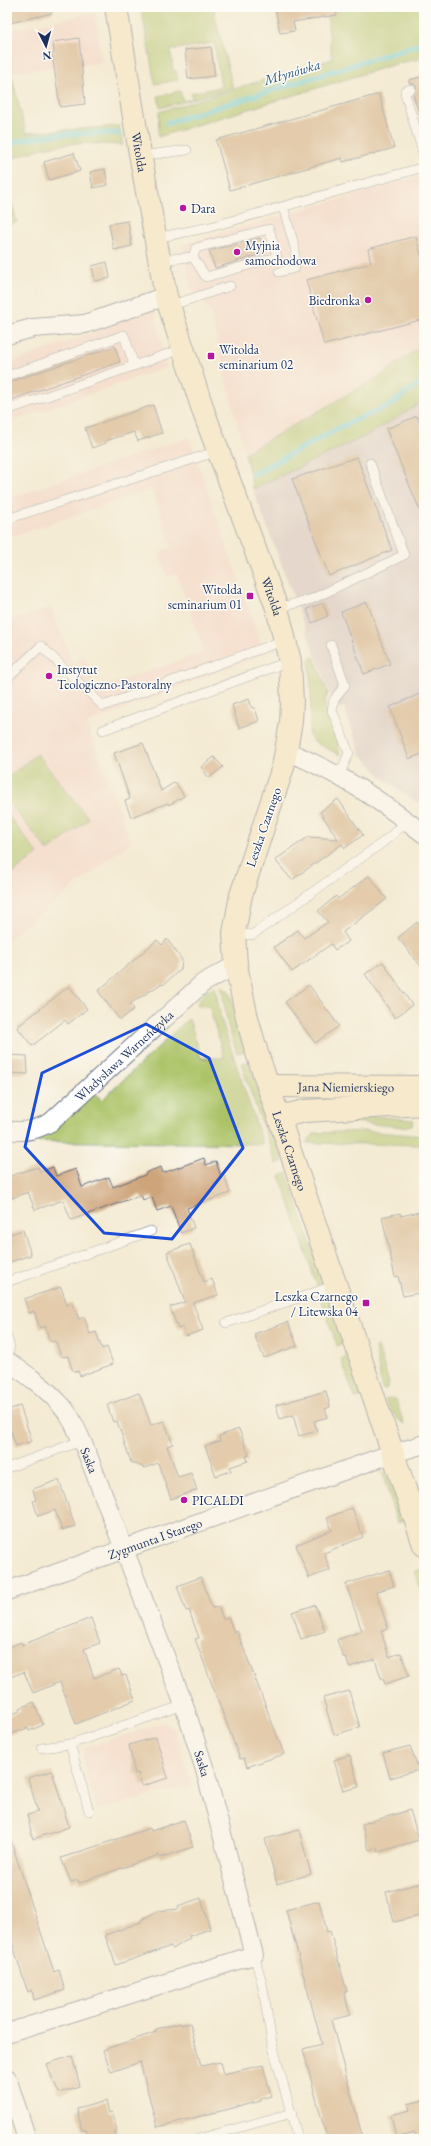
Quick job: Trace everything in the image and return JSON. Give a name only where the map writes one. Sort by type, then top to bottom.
[{"type":"street","name":"Witolda","points":[[116,7],[140,156],[168,301],[182,349],[218,451],[277,608],[286,640],[290,661],[292,702],[286,751]]},
{"type":"street","points":[[7,335],[33,328],[85,324],[168,301]]},
{"type":"street","points":[[286,751],[339,776],[375,797],[424,834]]},
{"type":"street","name":"Leszka Czarnego","points":[[286,751],[283,767],[241,895],[234,933],[236,965],[247,1018],[268,1086],[424,1545]]},
{"type":"street","name":"Władysława Warneńczyka","points":[[7,1130],[22,1132],[36,1130],[51,1122],[203,983],[236,965]]},
{"type":"street","name":"Jana Niemierskiego","points":[[268,1086],[424,1087]]},
{"type":"street","name":"Jana Niemierskiego","points":[[279,1118],[305,1111],[424,1104]]},
{"type":"street","name":"Saska","points":[[7,1361],[40,1385],[60,1404],[75,1427],[81,1441],[125,1549],[184,1706],[205,1770],[254,1954]]},
{"type":"street","name":"Zygmunta I Starego","points":[[7,1591],[424,1444]]},
{"type":"street","points":[[7,2034],[254,1954]]},
{"type":"street","points":[[7,2078],[27,2139]]},
{"type":"lane","points":[[411,89],[406,91],[406,97],[424,156]]},
{"type":"lane","points":[[140,156],[187,150]]},
{"type":"lane","points":[[156,238],[210,227],[424,167]]},
{"type":"lane","points":[[279,272],[295,268],[295,248],[282,207]]},
{"type":"lane","points":[[269,229],[277,257],[206,277],[193,257],[196,248],[269,229]]},
{"type":"lane","points":[[159,260],[193,257]]},
{"type":"lane","points":[[168,301],[230,286]]},
{"type":"lane","points":[[7,376],[124,335],[134,365]]},
{"type":"lane","points":[[7,410],[182,349]]},
{"type":"lane","points":[[7,519],[218,451]]},
{"type":"lane","points":[[277,608],[312,599],[404,555],[370,463]]},
{"type":"lane","points":[[7,678],[41,646],[103,706],[286,640]]},
{"type":"lane","points":[[331,645],[345,685],[334,700],[332,710],[341,721],[349,753],[339,776]]},
{"type":"lane","points":[[103,730],[277,664],[290,661]]},
{"type":"lane","points":[[234,933],[252,935],[382,843],[408,821]]},
{"type":"lane","points":[[7,1282],[151,1231]]},
{"type":"lane","points":[[226,1323],[336,1285]]},
{"type":"lane","points":[[7,1336],[10,1347],[7,1358]]},
{"type":"lane","points":[[7,1468],[81,1441]]},
{"type":"lane","points":[[42,1748],[70,1744],[184,1706]]},
{"type":"lane","points":[[70,1744],[89,1812]]},
{"type":"lane","points":[[254,1954],[262,1983],[267,2022],[298,2139]]},
{"type":"lane","points":[[198,2139],[292,2113]]},
{"type":"highlighted area","points":[[146,1024],[209,1058],[243,1148],[172,1239],[104,1233],[25,1147],[42,1073]]},
{"type":"shaded area","points":[[95,12],[102,63],[11,72],[7,56],[7,31]]},
{"type":"shaded area","points":[[417,177],[424,203],[424,344],[382,375],[245,453],[226,380],[211,312],[191,288],[183,244]]},
{"type":"shaded area","points":[[154,309],[167,367],[7,423],[7,364]]},
{"type":"shaded area","points":[[424,398],[424,798],[419,804],[383,778],[360,753],[344,707],[336,710],[253,489],[368,435],[413,408]]},
{"type":"shaded area","name":"Instytut Teologiczno-Pastoralny","points":[[189,437],[264,653],[87,724],[131,842],[7,940],[7,622],[51,608],[72,662],[85,657],[96,689],[204,652],[177,574],[167,577],[161,557],[162,551],[172,548],[152,489],[27,532],[7,537],[7,499]]},
{"type":"shaded area","points":[[164,1722],[174,1728],[192,1786],[97,1810],[82,1756],[86,1748]]},
{"type":"green space","points":[[141,7],[213,7],[233,88],[160,108],[158,96],[180,91],[183,101],[192,99],[191,93],[221,87],[214,43],[171,50],[173,71],[176,70],[178,80],[155,84]]},
{"type":"green space","points":[[326,7],[424,7],[424,58],[399,63],[158,137],[159,112],[332,59]]},
{"type":"green space","points":[[7,57],[26,133],[119,126],[123,145],[76,143],[46,147],[7,160]]},
{"type":"green space","points":[[7,186],[17,222],[7,226]]},
{"type":"green space","points":[[424,344],[424,398],[413,408],[368,435],[253,489],[245,453],[382,375]]},
{"type":"green space","points":[[314,657],[328,693],[325,701],[326,712],[338,743],[340,755],[314,742],[309,735],[311,699],[309,660]]},
{"type":"green space","points":[[37,754],[89,819],[48,851],[7,800],[7,778]]},
{"type":"green space","points":[[7,814],[38,854],[7,878]]},
{"type":"green space","points":[[215,986],[221,1019],[263,1144],[7,1141],[7,1134],[94,1093],[102,1100],[189,1018],[201,1058],[224,1058],[209,1006],[196,1006],[204,994]]},
{"type":"green space","points":[[221,986],[228,990],[231,996],[237,1025],[246,1051],[237,1053],[228,1026]]},
{"type":"green space","points":[[249,1061],[283,1161],[276,1164],[241,1064]]},
{"type":"green space","points":[[364,1115],[414,1120],[412,1125],[402,1127],[351,1122],[348,1116]]},
{"type":"green space","points":[[366,1131],[424,1136],[424,1145],[306,1143],[315,1133]]},
{"type":"green space","points":[[287,1173],[324,1282],[317,1286],[280,1176]]},
{"type":"green space","points":[[328,1293],[345,1343],[337,1346],[320,1295]]},
{"type":"green space","points":[[375,1347],[378,1347],[389,1383],[386,1389],[382,1389]]},
{"type":"green space","points":[[349,1356],[363,1396],[355,1398],[341,1359]]},
{"type":"green space","points":[[390,1398],[396,1400],[404,1424],[395,1416],[389,1407],[385,1399]]},
{"type":"green space","points":[[382,1471],[391,1478],[405,1520],[397,1523]]},
{"type":"green space","points":[[422,1569],[424,1575],[424,1601],[414,1572]]},
{"type":"building","points":[[7,7],[52,7],[52,13],[10,23]]},
{"type":"building","points":[[275,7],[336,7],[337,15],[293,22],[295,31],[280,33]]},
{"type":"building","points":[[79,38],[85,104],[60,107],[52,54],[54,53],[53,42]]},
{"type":"building","points":[[211,47],[215,76],[188,79],[185,50]]},
{"type":"building","points":[[424,76],[424,119],[421,119],[413,95],[417,87],[415,84],[409,83],[409,80]]},
{"type":"building","points":[[379,94],[394,148],[343,162],[342,158],[230,190],[216,140]]},
{"type":"building","points":[[74,153],[80,171],[49,180],[44,162]]},
{"type":"building","points":[[105,169],[108,185],[93,188],[90,172]]},
{"type":"building","points":[[128,221],[132,246],[114,250],[109,224]]},
{"type":"building","name":"Biedronka","points":[[416,236],[424,266],[424,319],[324,345],[306,280],[371,263],[368,249]]},
{"type":"building","name":"Myjnia samochodowa","points":[[260,238],[265,253],[215,268],[209,251]]},
{"type":"building","points":[[107,262],[110,278],[95,281],[92,266]]},
{"type":"building","points":[[115,346],[120,362],[11,400],[7,383]]},
{"type":"building","points":[[153,405],[162,433],[138,441],[134,432],[105,441],[106,443],[92,448],[85,428]]},
{"type":"building","points":[[417,416],[424,434],[424,520],[386,429]]},
{"type":"building","points":[[357,457],[392,550],[329,576],[292,479]]},
{"type":"building","points":[[367,602],[390,664],[364,674],[341,612]]},
{"type":"building","points":[[323,603],[328,616],[312,623],[307,609]]},
{"type":"building","points":[[424,692],[424,753],[409,759],[390,707]]},
{"type":"building","points":[[249,699],[252,708],[255,708],[259,721],[239,728],[232,705]]},
{"type":"building","points":[[143,743],[161,791],[175,782],[184,796],[169,805],[168,803],[131,817],[125,801],[130,799],[114,753]]},
{"type":"building","points":[[214,757],[223,767],[209,778],[201,767]]},
{"type":"building","points":[[338,799],[363,835],[345,848],[342,844],[292,880],[275,860],[308,837],[338,839],[320,812]]},
{"type":"building","points":[[369,876],[387,899],[343,932],[349,941],[335,950],[331,944],[292,972],[274,947],[298,930],[304,938],[328,922],[318,911],[336,896],[338,899]]},
{"type":"building","points":[[417,922],[424,931],[424,970],[398,938]]},
{"type":"building","points":[[167,939],[182,960],[181,969],[163,985],[161,984],[130,1004],[134,1009],[120,1020],[98,991],[157,940],[162,945]]},
{"type":"building","points":[[383,962],[412,1005],[395,1018],[365,974]]},
{"type":"building","points":[[309,985],[339,1026],[315,1043],[285,1002]]},
{"type":"building","points":[[69,986],[87,1009],[68,1024],[65,1020],[32,1046],[17,1027]]},
{"type":"building","points":[[7,1055],[27,1056],[28,1074],[7,1073]]},
{"type":"building","points":[[204,1158],[206,1165],[216,1161],[221,1177],[224,1175],[230,1193],[187,1208],[194,1228],[181,1233],[171,1206],[157,1211],[152,1197],[143,1200],[141,1195],[71,1220],[63,1200],[35,1210],[28,1192],[7,1200],[7,1177],[38,1167],[40,1172],[53,1167],[56,1176],[76,1169],[82,1187],[109,1177],[113,1187],[145,1175],[147,1172],[161,1167],[163,1173]]},
{"type":"building","points":[[424,1211],[424,1292],[403,1296],[398,1276],[395,1277],[382,1217],[400,1213],[401,1216]]},
{"type":"building","points":[[23,1230],[31,1255],[7,1263],[7,1235]]},
{"type":"building","points":[[190,1244],[204,1282],[212,1279],[218,1295],[193,1303],[203,1330],[186,1336],[183,1327],[178,1329],[170,1307],[185,1302],[167,1252]]},
{"type":"building","points":[[61,1287],[67,1305],[72,1303],[79,1319],[84,1317],[90,1334],[96,1332],[102,1349],[107,1347],[113,1364],[80,1376],[78,1371],[75,1372],[72,1369],[68,1356],[63,1357],[60,1354],[56,1341],[52,1342],[49,1339],[45,1326],[40,1328],[34,1311],[29,1313],[24,1299]]},
{"type":"building","points":[[288,1322],[297,1346],[264,1358],[254,1334]]},
{"type":"building","points":[[326,1391],[330,1407],[325,1409],[328,1417],[314,1421],[317,1431],[299,1436],[293,1415],[280,1419],[276,1405]]},
{"type":"building","points":[[139,1393],[151,1425],[164,1421],[173,1444],[167,1446],[178,1477],[191,1473],[197,1490],[171,1499],[158,1463],[145,1468],[131,1462],[117,1421],[113,1422],[107,1405]]},
{"type":"building","points":[[20,1406],[32,1441],[16,1446],[11,1431],[7,1432],[7,1410]]},
{"type":"building","points":[[239,1429],[249,1455],[246,1456],[248,1461],[230,1467],[231,1471],[216,1476],[205,1446],[220,1441],[219,1436]]},
{"type":"building","points":[[59,1480],[75,1526],[62,1530],[55,1510],[38,1516],[33,1501],[36,1500],[33,1489]]},
{"type":"building","points":[[352,1508],[363,1537],[324,1553],[330,1570],[309,1578],[296,1545],[332,1530],[327,1518]]},
{"type":"building","points":[[389,1570],[394,1586],[376,1592],[388,1629],[381,1631],[389,1657],[401,1653],[409,1676],[385,1684],[383,1678],[381,1678],[375,1659],[349,1667],[346,1657],[343,1657],[337,1640],[362,1631],[346,1584]]},
{"type":"building","points":[[201,1577],[212,1608],[218,1607],[223,1619],[228,1617],[234,1632],[237,1631],[284,1754],[247,1767],[244,1758],[240,1759],[195,1639],[199,1638],[189,1610],[186,1611],[177,1586]]},
{"type":"building","points":[[315,1605],[325,1631],[301,1639],[292,1612]]},
{"type":"building","points":[[91,1618],[100,1643],[84,1649],[94,1678],[119,1669],[122,1676],[126,1675],[135,1700],[76,1724],[60,1682],[33,1693],[24,1672],[7,1678],[7,1648],[21,1642],[22,1645]]},
{"type":"building","points":[[349,1691],[360,1727],[334,1735],[323,1698]]},
{"type":"building","points":[[34,1702],[43,1725],[29,1731],[28,1728],[7,1735],[7,1717],[21,1710],[20,1708]]},
{"type":"building","points":[[156,1737],[168,1778],[142,1786],[138,1773],[135,1774],[129,1745]]},
{"type":"building","points":[[410,1746],[419,1770],[390,1778],[383,1753]]},
{"type":"building","points":[[350,1755],[359,1787],[343,1791],[334,1760]]},
{"type":"building","points":[[52,1771],[69,1827],[33,1839],[27,1815],[38,1812],[28,1778]]},
{"type":"building","points":[[410,1810],[419,1840],[378,1852],[377,1847],[369,1850],[362,1824]]},
{"type":"building","points":[[184,1820],[193,1847],[160,1858],[159,1855],[79,1883],[78,1880],[71,1882],[61,1858],[150,1828],[151,1831]]},
{"type":"building","points":[[299,1830],[311,1874],[277,1884],[265,1839]]},
{"type":"building","points":[[7,1835],[9,1835],[54,1972],[59,1970],[65,1990],[34,2000],[32,1990],[28,1992],[7,1926]]},
{"type":"building","points":[[424,1882],[424,1915],[394,1922],[386,1892]]},
{"type":"building","points":[[201,1898],[210,1929],[189,1936],[190,1938],[173,1949],[171,1946],[116,1965],[105,1935],[141,1922],[141,1920],[158,1911],[179,1909],[178,1906]]},
{"type":"building","points":[[319,1901],[327,1932],[330,1931],[347,1992],[344,1992],[350,2015],[331,2020],[363,2139],[327,2139],[303,2049],[322,2044],[286,1910]]},
{"type":"building","points":[[181,2023],[181,2025],[190,2023],[201,2066],[220,2062],[223,2074],[263,2065],[271,2096],[261,2099],[261,2101],[157,2127],[140,2062],[111,2072],[103,2050],[156,2032],[156,2029]]},
{"type":"building","points":[[72,2056],[80,2086],[59,2093],[46,2064]]},
{"type":"building","points":[[424,2100],[424,2139],[416,2139],[415,2133],[396,2138],[391,2115],[410,2110],[408,2104]]},
{"type":"building","points":[[106,2101],[109,2113],[112,2112],[117,2131],[115,2132],[117,2139],[88,2139],[86,2130],[82,2130],[77,2109]]},
{"type":"waterway","name":"Młynówka","points":[[167,123],[424,43]]},
{"type":"waterway","name":"Młynówka","points":[[7,144],[49,136],[119,133]]},
{"type":"waterway","points":[[252,475],[347,424],[389,406],[424,380]]},
{"type":"place","name":"Dara","points":[[183,208]]},
{"type":"place","name":"Myjnia samochodowa","points":[[237,252]]},
{"type":"place","name":"Biedronka","points":[[368,300]]},
{"type":"place","name":"Witolda seminarium 02","points":[[211,356]]},
{"type":"place","name":"Witolda seminarium 01","points":[[250,596]]},
{"type":"place","name":"Instytut Teologiczno-Pastoralny","points":[[49,676]]},
{"type":"place","name":"Leszka Czarnego / Litewska 04","points":[[366,1303]]},
{"type":"place","name":"PICALDI","points":[[184,1500]]}]
